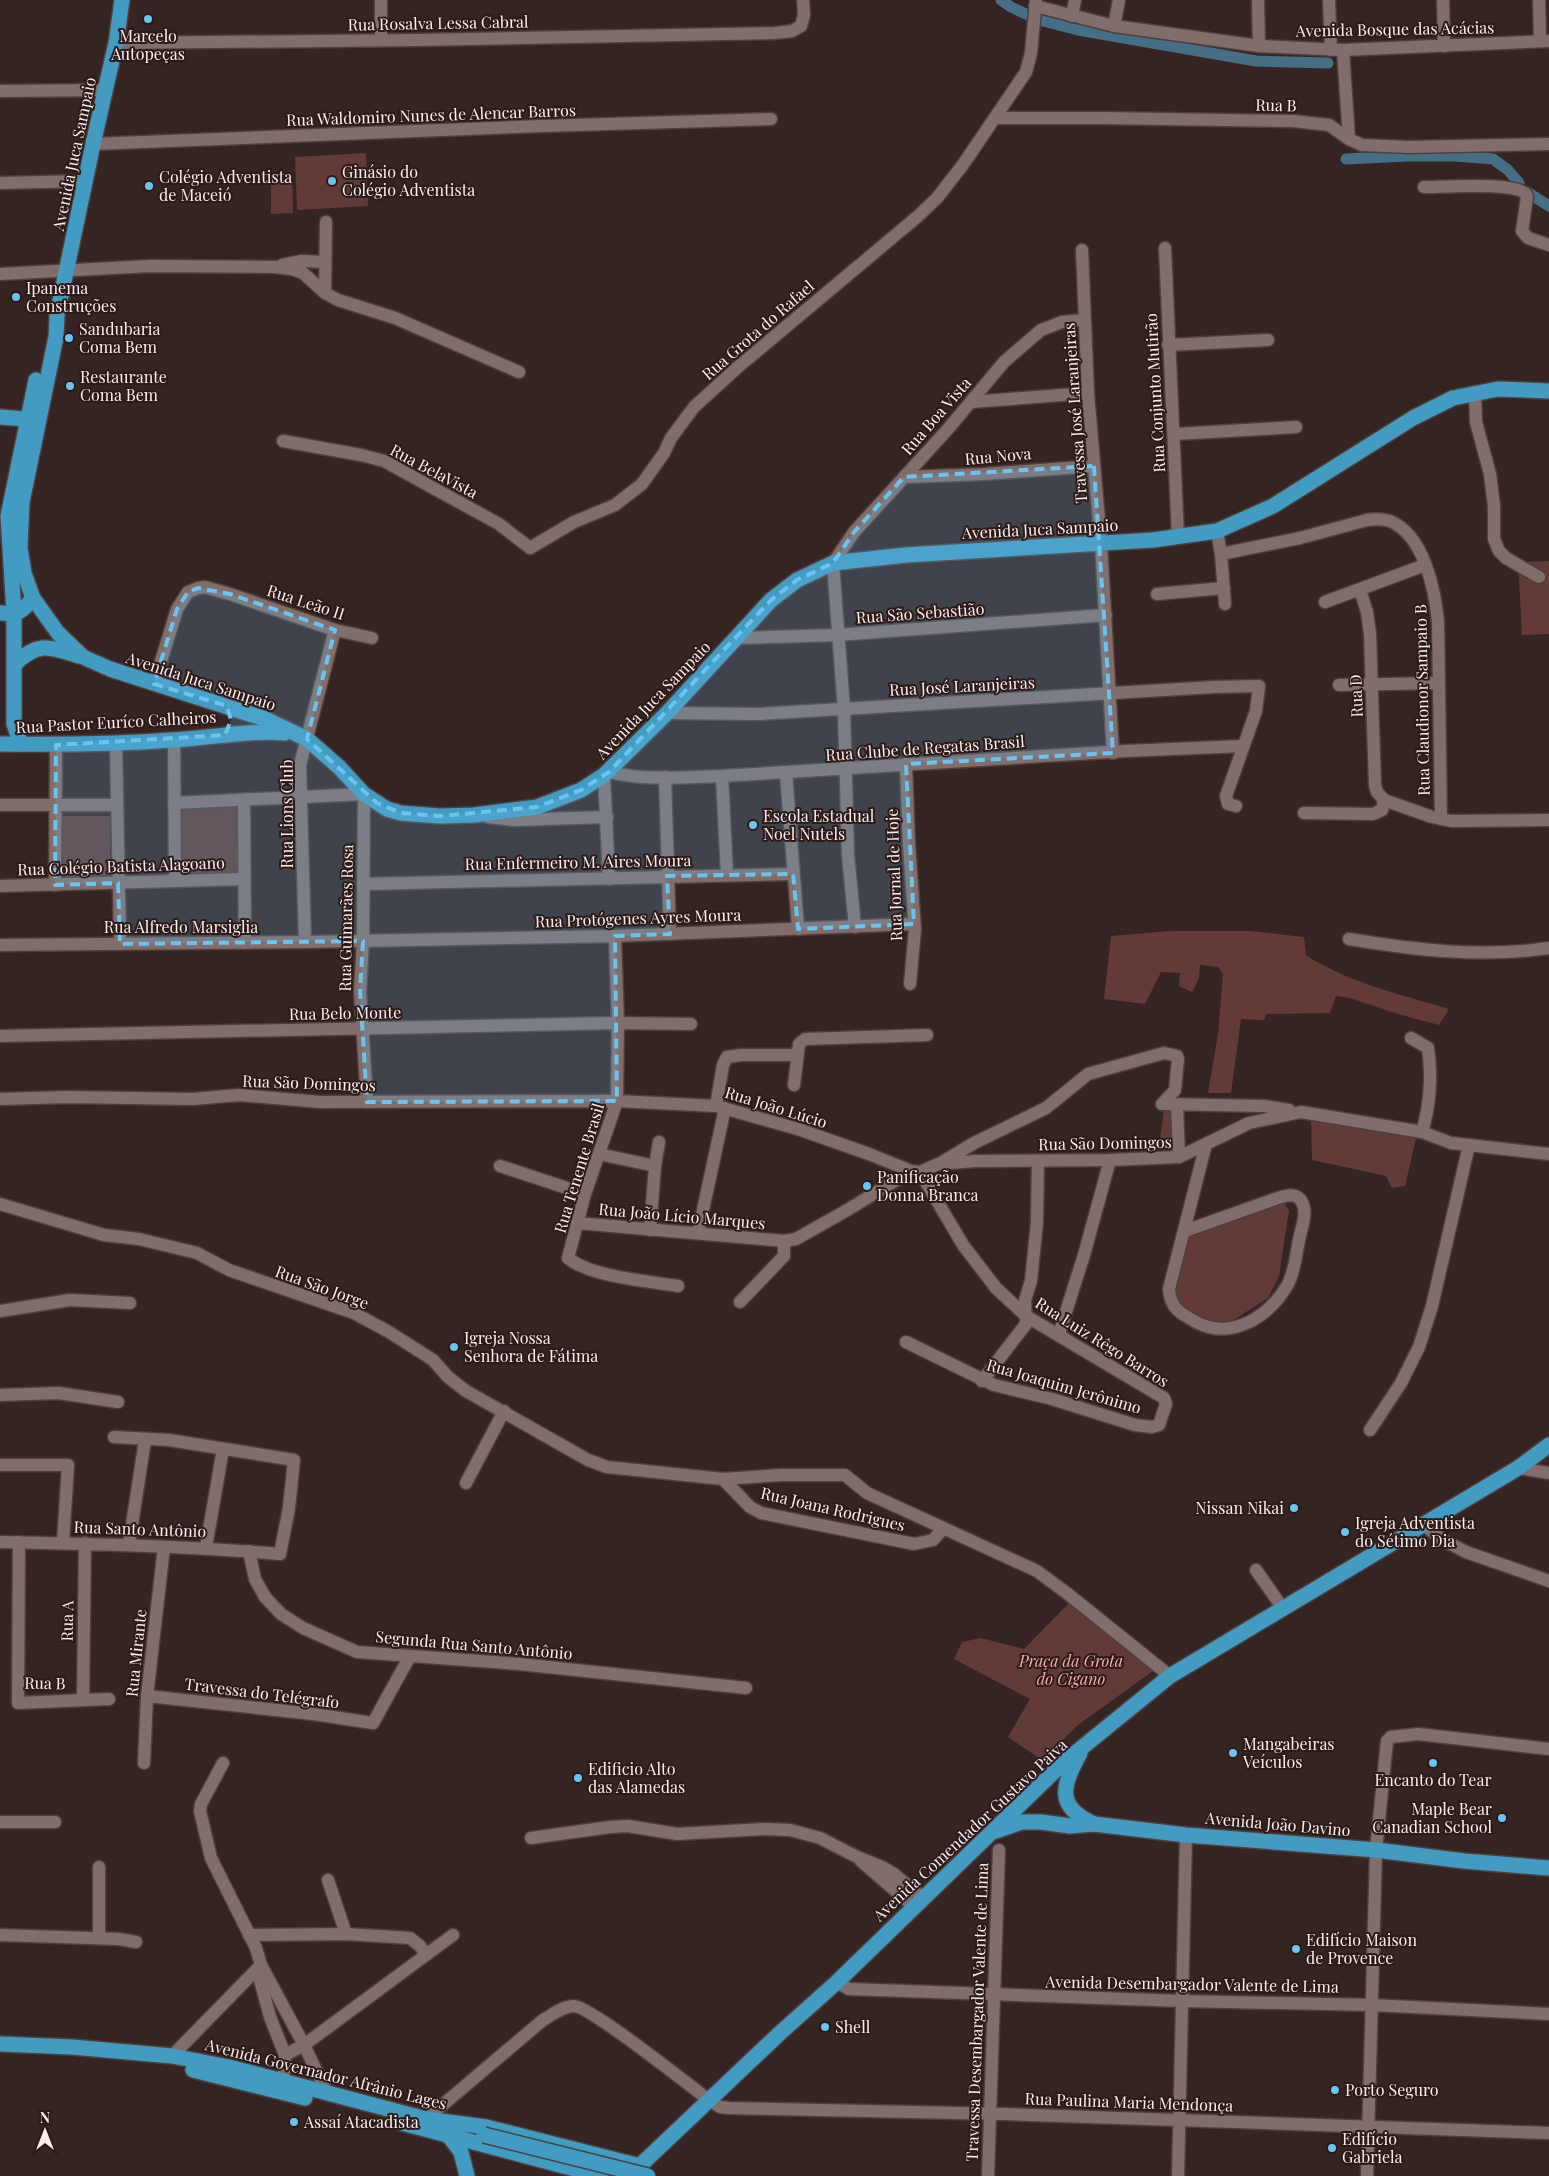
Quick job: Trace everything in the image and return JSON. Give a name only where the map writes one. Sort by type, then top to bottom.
[{"type":"main road","name":"Avenida Juca Sampaio","points":[[21,744],[14,724],[15,664],[7,614],[4,516],[56,337],[58,315],[85,181],[116,43],[122,0]]},
{"type":"main road","name":"Avenida Juca Sampaio","points":[[33,420],[20,519],[20,548],[24,573],[33,598],[58,633],[83,657],[110,669],[265,719],[301,736],[339,767],[364,794],[387,809],[401,813],[440,816],[474,815],[537,807],[581,790],[606,774],[667,713],[783,589],[833,563],[915,554],[1178,537],[1217,531],[1273,506],[1432,407],[1453,398],[1475,392],[1498,389],[1549,390]]},
{"type":"main road","points":[[0,417],[33,420]]},
{"type":"main road","points":[[7,614],[27,606],[33,598]]},
{"type":"main road","points":[[15,664],[26,653],[43,647],[55,648],[83,657]]},
{"type":"main road","points":[[224,735],[231,720],[227,706]]},
{"type":"main road","points":[[2,744],[14,724]]},
{"type":"main road","name":"Rua Pastor Euríco Calheiros","points":[[2,744],[116,743],[174,740],[260,731],[301,736]]},
{"type":"main road","name":"Avenida Comendador Gustavo Paiva","points":[[639,2173],[709,2100],[837,1982],[918,1902],[993,1833],[1056,1769],[1170,1676],[1282,1607],[1518,1468],[1549,1445]]},
{"type":"main road","name":"Avenida João Davino","points":[[1083,1748],[1066,1780],[1066,1799],[1077,1815],[1094,1824]]},
{"type":"main road","name":"Avenida João Davino","points":[[993,1833],[1022,1822],[1041,1822],[1070,1826],[1094,1824],[1186,1835],[1376,1850],[1549,1868]]},
{"type":"main road","name":"Avenida Governador Afrânio Lages","points":[[0,2044],[72,2046],[172,2056],[282,2081],[426,2118],[486,2127],[639,2173]]},
{"type":"main road","name":"Avenida Governador Afrânio Lages","points":[[0,2054],[123,2059],[178,2067],[449,2136],[482,2139]]},
{"type":"main road","points":[[426,2118],[482,2139],[601,2176]]},
{"type":"main road","points":[[449,2136],[461,2152],[467,2176]]},
{"type":"main road","points":[[482,2139],[639,2173]]},
{"type":"street","points":[[381,0],[381,40]]},
{"type":"street","name":"Rua Rosalva Lessa Cabral","points":[[116,43],[381,40],[792,31],[801,26],[804,15],[803,0]]},
{"type":"street","points":[[1072,16],[1075,0]]},
{"type":"street","points":[[1114,26],[1119,0]]},
{"type":"street","points":[[1258,0],[1259,46]]},
{"type":"street","points":[[1328,0],[1349,139]]},
{"type":"street","points":[[1443,0],[1444,46]]},
{"type":"street","points":[[1539,0],[1544,41]]},
{"type":"street","name":"Avenida Bosque das Acácias","points":[[1035,9],[1114,26],[1259,46],[1337,50],[1544,41]]},
{"type":"street","name":"Rua Grota do Rafael","points":[[530,548],[574,522],[615,504],[637,488],[664,453],[671,438],[694,407],[745,361],[924,211],[945,189],[996,118],[1029,67],[1035,9]]},
{"type":"street","points":[[0,91],[105,90]]},
{"type":"street","name":"Rua B","points":[[996,118],[1293,121],[1329,125],[1349,139],[1362,145],[1410,147],[1549,144]]},
{"type":"street","name":"Rua Waldomiro Nunes de Alencar Barros","points":[[93,144],[552,126],[771,120]]},
{"type":"street","points":[[0,183],[85,181]]},
{"type":"street","points":[[1424,188],[1467,186],[1519,188],[1526,194],[1522,231],[1528,238],[1549,245]]},
{"type":"street","points":[[325,292],[326,222]]},
{"type":"street","name":"Rua Conjunto Mutirão","points":[[1165,248],[1168,346],[1175,434],[1178,537]]},
{"type":"street","name":"Travessa José Laranjeiras","points":[[1082,250],[1088,393],[1101,543],[1113,753]]},
{"type":"street","points":[[275,267],[302,261],[325,262]]},
{"type":"street","points":[[0,274],[150,266],[292,268],[303,273],[325,292],[338,300],[395,318],[519,372]]},
{"type":"street","name":"Rua Boa Vista","points":[[833,563],[854,532],[971,402],[1004,362],[1041,330],[1062,322],[1084,320]]},
{"type":"street","points":[[1168,346],[1268,340]]},
{"type":"street","points":[[1475,392],[1476,422],[1490,474],[1496,545],[1506,558],[1539,577]]},
{"type":"street","points":[[971,402],[1088,393]]},
{"type":"street","points":[[1175,434],[1296,427]]},
{"type":"street","name":"Rua BelaVista","points":[[283,441],[361,454],[384,461],[499,524],[530,548]]},
{"type":"street","name":"Rua Nova","points":[[904,477],[958,476],[1094,466]]},
{"type":"street","name":"Rua Claudionor Sampaio B","points":[[1221,554],[1300,538],[1367,520],[1378,519],[1399,526],[1417,546],[1436,595],[1441,819]]},
{"type":"street","points":[[1217,531],[1225,604]]},
{"type":"street","points":[[833,563],[844,710],[848,855],[855,927]]},
{"type":"street","points":[[1325,602],[1425,565]]},
{"type":"street","name":"Rua Leão II","points":[[154,684],[177,609],[184,597],[193,589],[205,587],[335,630],[372,638]]},
{"type":"street","points":[[1157,594],[1224,588]]},
{"type":"street","name":"Rua D","points":[[1360,590],[1369,626],[1376,792],[1384,800]]},
{"type":"street","name":"Rua São Sebastião","points":[[736,638],[837,635],[1106,615]]},
{"type":"street","name":"Rua Lions Club","points":[[305,942],[300,765],[301,736],[335,630]]},
{"type":"street","points":[[1339,686],[1372,683],[1438,683]]},
{"type":"street","name":"Rua José Laranjeiras","points":[[667,713],[758,714],[1214,687],[1259,686],[1256,711],[1243,746]]},
{"type":"street","points":[[174,740],[175,881]]},
{"type":"street","points":[[116,743],[120,944]]},
{"type":"street","points":[[55,885],[56,745]]},
{"type":"street","points":[[1231,802],[1243,746]]},
{"type":"street","name":"Rua Clube de Regatas Brasil","points":[[606,774],[665,777],[722,776],[1243,746]]},
{"type":"street","name":"Rua Jornal de Hoje","points":[[906,764],[914,924],[910,984]]},
{"type":"street","points":[[786,773],[798,929]]},
{"type":"street","points":[[606,774],[609,879]]},
{"type":"street","points":[[722,776],[727,875]]},
{"type":"street","points":[[665,777],[670,934]]},
{"type":"street","points":[[174,803],[301,799],[364,794]]},
{"type":"street","name":"Rua Guimarães Rosa","points":[[364,794],[363,941],[360,991],[367,1102]]},
{"type":"street","points":[[244,800],[243,879],[245,943]]},
{"type":"street","points":[[1304,812],[1377,813],[1382,810],[1384,800],[1441,819],[1549,820]]},
{"type":"street","points":[[0,805],[117,805]]},
{"type":"street","points":[[474,815],[514,820],[607,817]]},
{"type":"street","name":"Rua Enfermeiro M. Aires Moura","points":[[363,884],[793,874]]},
{"type":"street","name":"Rua Colégio Batista Alagoano","points":[[0,886],[243,879]]},
{"type":"street","name":"Rua Protógenes Ayres Moura","points":[[363,941],[615,936],[914,924]]},
{"type":"street","name":"Rua Tenente Brasil","points":[[615,936],[618,1023],[616,1101],[585,1194],[568,1258],[582,1267],[594,1271],[678,1286]]},
{"type":"street","points":[[1349,939],[1438,950],[1493,953],[1522,952],[1549,948]]},
{"type":"street","name":"Rua Alfredo Marsiglia","points":[[0,944],[363,941]]},
{"type":"street","name":"Rua Belo Monte","points":[[0,1036],[618,1023],[691,1024]]},
{"type":"street","points":[[794,1085],[799,1044],[808,1039],[927,1035]]},
{"type":"street","points":[[1411,1038],[1428,1048],[1431,1069],[1426,1119],[1422,1132]]},
{"type":"street","points":[[938,1164],[974,1143],[1046,1108],[1088,1074],[1164,1054],[1177,1056],[1179,1068],[1175,1090],[1162,1104],[1264,1106],[1301,1112]]},
{"type":"street","points":[[698,1233],[720,1107],[723,1065],[727,1058],[741,1055],[798,1055]]},
{"type":"street","name":"Rua São Domingos","points":[[0,1099],[68,1097],[193,1099],[239,1095],[311,1102],[616,1101]]},
{"type":"street","name":"Rua João Lúcio","points":[[616,1101],[720,1107],[798,1129],[916,1172]]},
{"type":"street","points":[[1177,1105],[1180,1158]]},
{"type":"street","name":"Rua São Domingos","points":[[784,1241],[796,1239],[916,1172],[938,1164],[975,1161],[1180,1158],[1249,1123],[1301,1112],[1422,1132],[1451,1143],[1549,1154]]},
{"type":"street","points":[[650,1230],[654,1166],[658,1142]]},
{"type":"street","points":[[1185,1231],[1288,1195],[1296,1196],[1304,1208],[1304,1218],[1289,1283],[1275,1303],[1256,1318],[1232,1329],[1221,1330],[1200,1324],[1181,1314],[1170,1300],[1169,1289],[1206,1144]]},
{"type":"street","points":[[1370,1430],[1401,1383],[1418,1347],[1432,1306],[1469,1145]]},
{"type":"street","points":[[599,1154],[654,1166]]},
{"type":"street","points":[[1059,1334],[1084,1255],[1110,1160]]},
{"type":"street","points":[[982,1381],[1026,1324],[1025,1300],[1032,1281],[1037,1222],[1038,1161]]},
{"type":"street","points":[[500,1166],[585,1194]]},
{"type":"street","name":"Rua Luiz Rêgo Barros","points":[[916,1172],[963,1244],[996,1288],[1026,1316],[1164,1398],[1166,1404],[1160,1423]]},
{"type":"street","name":"Rua São Jorge","points":[[0,1204],[104,1235],[139,1240],[197,1253],[229,1270],[255,1280],[354,1313],[389,1332],[433,1360],[448,1377],[466,1391],[588,1460],[607,1467],[723,1480],[781,1475],[845,1475],[867,1493],[942,1530],[1036,1571],[1068,1594],[1170,1676]]},
{"type":"street","name":"Rua João Lício Marques","points":[[577,1223],[784,1241]]},
{"type":"street","points":[[740,1302],[784,1256],[784,1241]]},
{"type":"street","points":[[0,1311],[70,1300],[130,1303]]},
{"type":"street","name":"Rua Joaquim Jerônimo","points":[[906,1342],[982,1381],[1052,1399],[1135,1425],[1156,1427],[1160,1423]]},
{"type":"street","points":[[0,1396],[58,1393],[118,1402]]},
{"type":"street","points":[[466,1483],[504,1411]]},
{"type":"street","points":[[114,1438],[169,1440],[223,1448],[206,1548]]},
{"type":"street","points":[[130,1544],[145,1440]]},
{"type":"street","name":"Rua Santo Antônio","points":[[0,1542],[130,1544],[280,1554],[289,1508],[294,1460],[223,1448]]},
{"type":"street","points":[[0,1465],[68,1465],[63,1542]]},
{"type":"street","points":[[1518,1468],[1549,1473]]},
{"type":"street","name":"Rua Joana Rodrigues","points":[[723,1480],[750,1507],[761,1513],[914,1544],[933,1540],[942,1530]]},
{"type":"street","points":[[1424,1524],[1443,1540],[1466,1552],[1549,1581]]},
{"type":"street","name":"Rua B","points":[[20,1542],[18,1703],[109,1699]]},
{"type":"street","name":"Rua A","points":[[83,1700],[84,1543]]},
{"type":"street","name":"Rua Mirante","points":[[144,1763],[147,1696],[164,1547]]},
{"type":"street","name":"Segunda Rua Santo Antônio","points":[[249,1551],[254,1580],[265,1597],[281,1614],[303,1628],[356,1652],[518,1664],[746,1688]]},
{"type":"street","points":[[1256,1570],[1282,1607]]},
{"type":"street","name":"Travessa do Telégrafo","points":[[147,1696],[313,1714],[373,1723],[410,1656]]},
{"type":"street","points":[[1367,2176],[1376,1850],[1387,1742],[1392,1737],[1418,1734],[1549,1750]]},
{"type":"street","points":[[223,1763],[201,1804],[200,1811],[211,1858],[256,1948],[261,1965],[304,2045],[326,2093]]},
{"type":"street","points":[[0,1822],[55,1822]]},
{"type":"street","points":[[531,1838],[628,1826],[677,1834],[765,1829],[790,1830],[820,1838],[894,1874],[918,1902]]},
{"type":"street","points":[[1178,2176],[1186,1835]]},
{"type":"street","name":"Travessa Desembargador Valente de Lima","points":[[988,2176],[999,1850]]},
{"type":"street","points":[[99,1938],[100,1867]]},
{"type":"street","points":[[328,1880],[346,1934]]},
{"type":"street","points":[[249,1935],[346,1934],[410,1938],[426,1954]]},
{"type":"street","points":[[0,1935],[99,1938],[136,1942]]},
{"type":"street","points":[[285,2055],[304,2045],[454,1935]]},
{"type":"street","points":[[261,1965],[260,1980],[270,2017],[285,2055],[282,2081]]},
{"type":"street","points":[[172,2056],[261,1965]]},
{"type":"street","name":"Avenida Desembargador Valente de Lima","points":[[837,1982],[849,1989],[994,1996],[1372,2005],[1549,2014]]},
{"type":"street","name":"Rua Paulina Maria Mendonça","points":[[426,2118],[543,2020],[561,2009],[575,2006],[584,2009],[609,2026],[720,2107],[1549,2133]]},
{"type":"highlighted area","points":[[1094,466],[1113,753],[906,764],[914,924],[798,929],[793,874],[667,876],[670,934],[615,936],[617,1101],[367,1102],[360,991],[363,941],[120,944],[118,883],[55,885],[56,745],[225,735],[231,720],[227,706],[154,684],[177,609],[188,592],[198,588],[230,594],[335,630],[307,739],[377,803],[401,813],[440,816],[537,807],[581,790],[609,772],[771,600],[797,580],[833,563],[854,532],[904,477]]},
{"type":"green space","name":"Ginásio do Colégio Adventista","points":[[366,153],[368,206],[297,210],[295,157]]},
{"type":"green space","points":[[292,175],[293,213],[271,214],[271,176]]},
{"type":"green space","points":[[1549,561],[1549,634],[1522,635],[1518,562]]},
{"type":"green space","points":[[180,805],[240,805],[240,878],[180,878]]},
{"type":"green space","points":[[58,816],[110,816],[110,878],[58,879]]},
{"type":"green space","points":[[1170,931],[1251,931],[1304,937],[1306,955],[1339,973],[1375,987],[1449,1009],[1439,1025],[1350,998],[1336,996],[1330,1013],[1266,1014],[1264,1020],[1241,1019],[1231,1093],[1208,1093],[1218,1034],[1223,974],[1218,967],[1200,965],[1199,978],[1192,992],[1179,986],[1180,973],[1161,972],[1145,1004],[1104,999],[1111,936]]},
{"type":"green space","points":[[1164,1108],[1174,1108],[1172,1138],[1160,1138]]},
{"type":"green space","points":[[1311,1119],[1416,1138],[1405,1186],[1392,1188],[1386,1176],[1312,1160]]},
{"type":"green space","points":[[1283,1202],[1289,1210],[1279,1276],[1268,1298],[1232,1321],[1218,1325],[1208,1324],[1171,1299],[1184,1240],[1191,1233]]},
{"type":"green space","name":"Praça da Grota do Cigano","points":[[1069,1603],[1153,1671],[1078,1725],[1042,1760],[1008,1737],[1030,1699],[954,1659],[962,1642],[981,1638],[1024,1649]]},
{"type":"waterway","points":[[1001,0],[1011,7],[1039,20],[1078,30],[1256,61],[1328,63]]},
{"type":"waterway","points":[[1346,159],[1407,156],[1456,156],[1493,159],[1508,170],[1519,183]]},
{"type":"waterway","points":[[1527,192],[1549,206]]},
{"type":"place","name":"Marcelo Autopeças","points":[[148,19]]},
{"type":"place","name":"Ginásio do Colégio Adventista","points":[[332,181]]},
{"type":"place","name":"Colégio Adventista de Maceió","points":[[149,186]]},
{"type":"place","name":"Ipanema Construções","points":[[16,297]]},
{"type":"place","name":"Sandubaria Coma Bem","points":[[69,338]]},
{"type":"place","name":"Restaurante Coma Bem","points":[[70,386]]},
{"type":"place","name":"Escola Estadual Noel Nutels","points":[[753,825]]},
{"type":"place","name":"Panificação Donna Branca","points":[[867,1186]]},
{"type":"place","name":"Igreja Nossa Senhora de Fátima","points":[[454,1347]]},
{"type":"place","name":"Nissan Nikai","points":[[1294,1508]]},
{"type":"place","name":"Igreja Adventista do Sétimo Dia","points":[[1345,1532]]},
{"type":"place","name":"Mangabeiras Veículos","points":[[1233,1753]]},
{"type":"place","name":"Encanto do Tear","points":[[1433,1763]]},
{"type":"place","name":"Edificio Alto das Alamedas","points":[[578,1778]]},
{"type":"place","name":"Maple Bear Canadian School","points":[[1502,1818]]},
{"type":"place","name":"Edifício Maison de Provence","points":[[1296,1949]]},
{"type":"place","name":"Shell","points":[[825,2027]]},
{"type":"place","name":"Porto Seguro","points":[[1335,2090]]},
{"type":"place","name":"Assaí Atacadista","points":[[294,2122]]},
{"type":"place","name":"Edifício Gabriela","points":[[1332,2148]]}]
